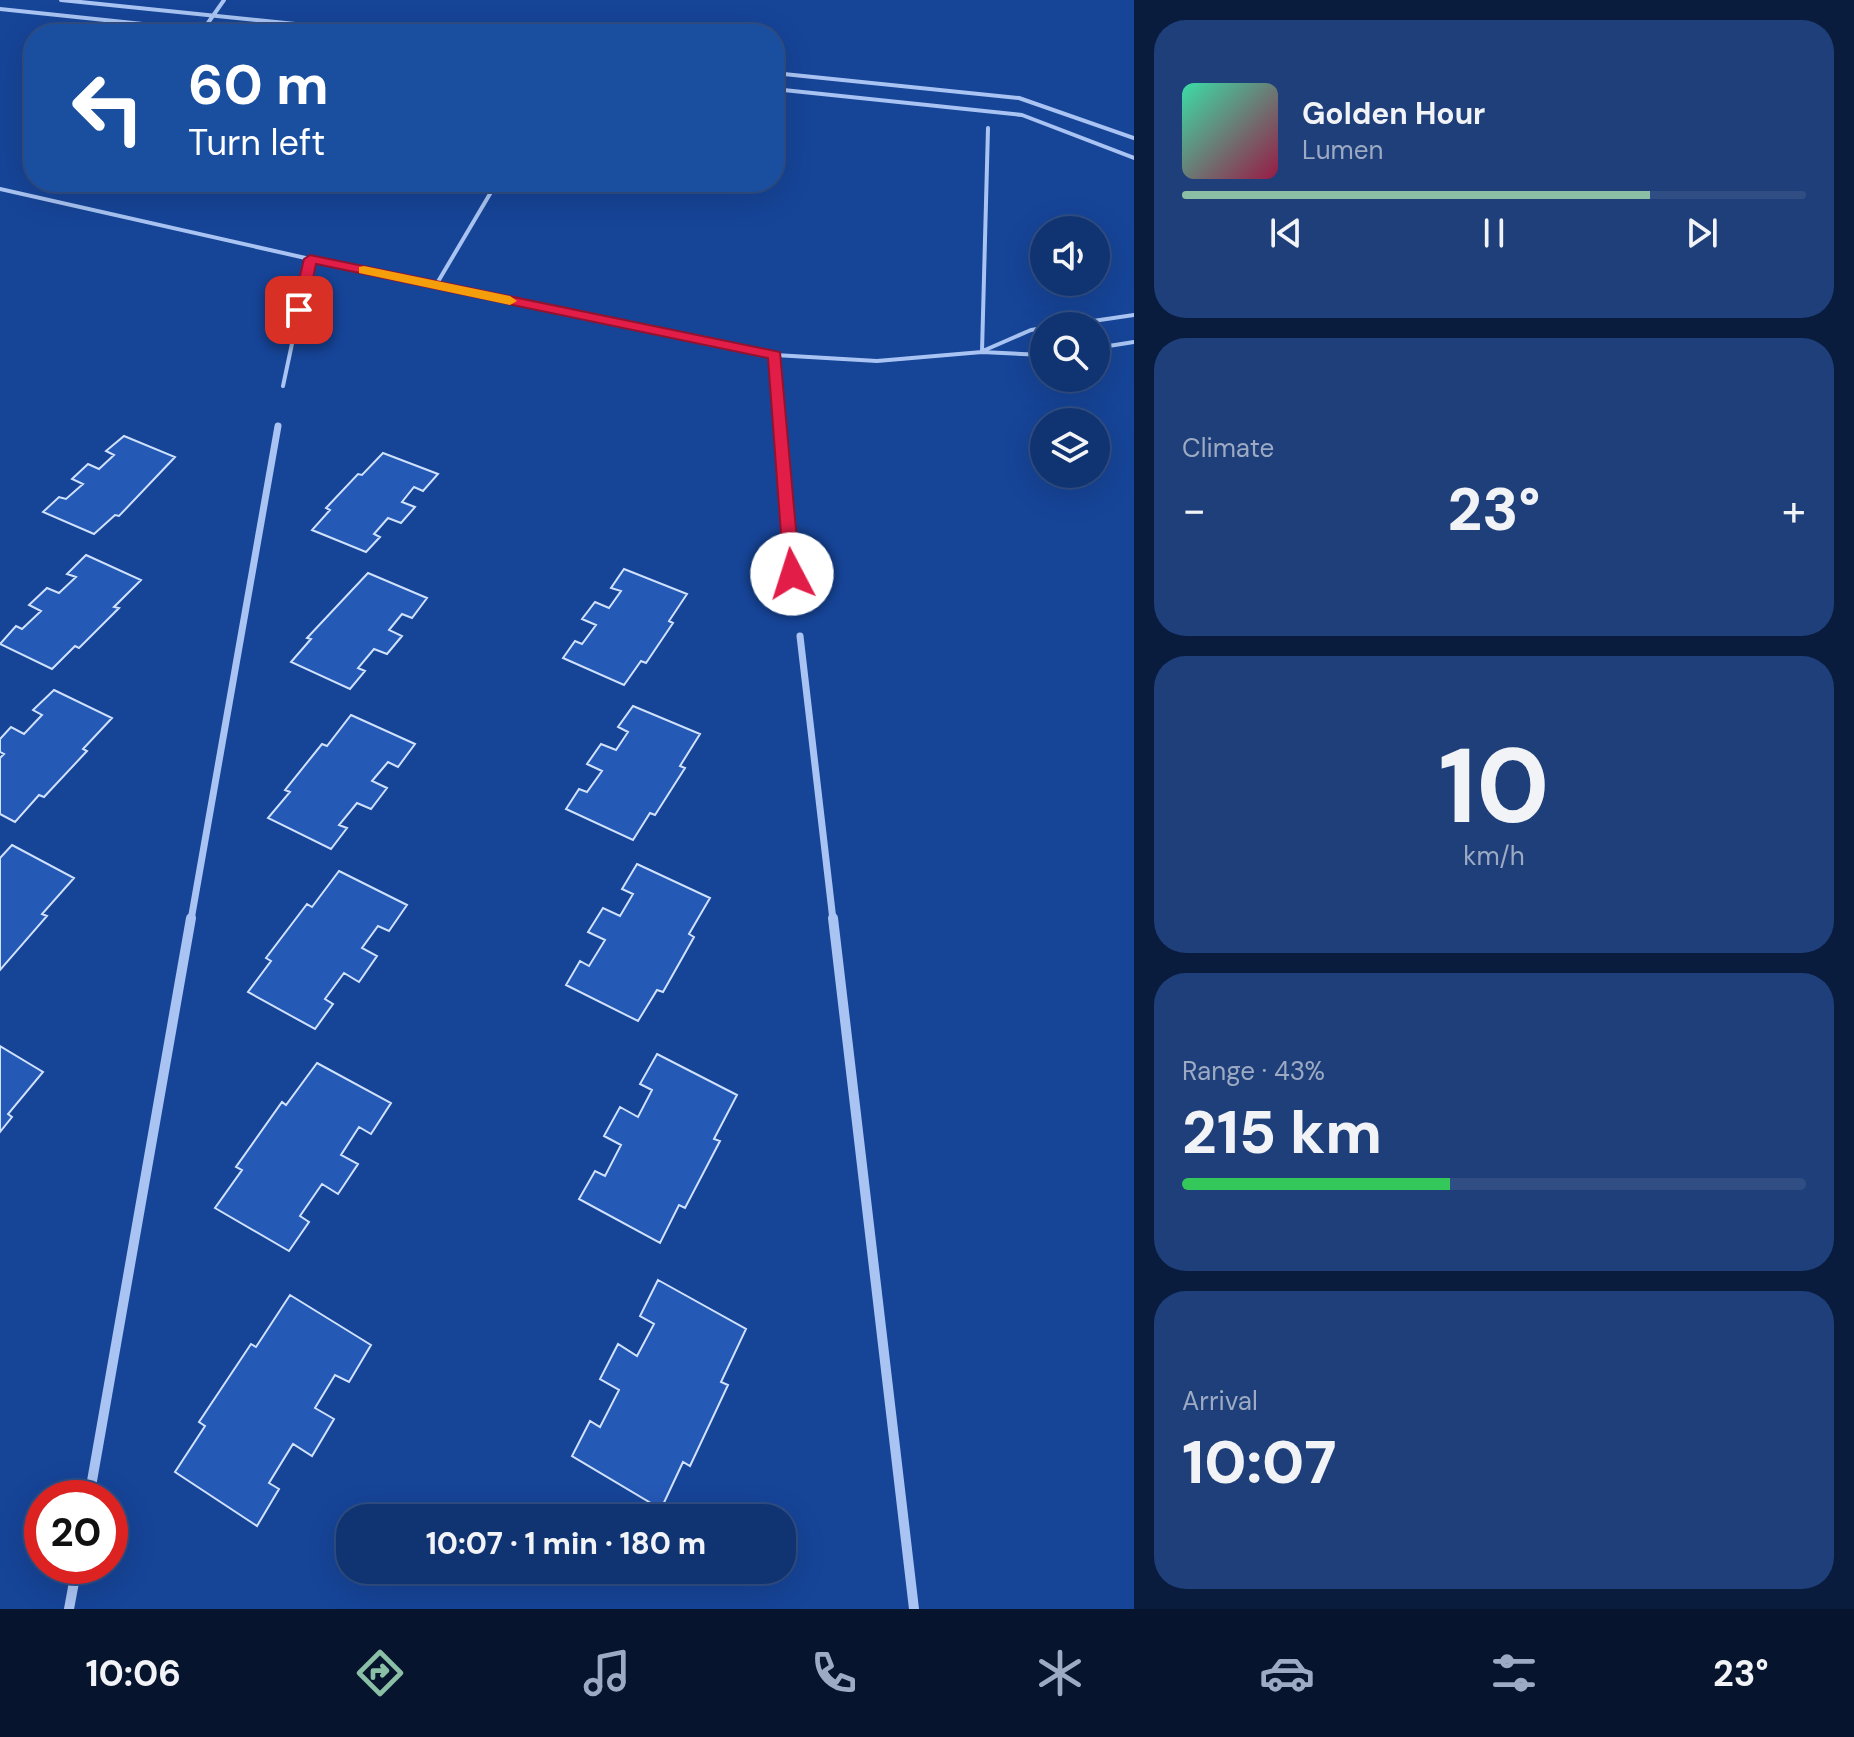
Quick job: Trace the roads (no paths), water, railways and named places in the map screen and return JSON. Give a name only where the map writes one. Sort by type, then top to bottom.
[{"type":"street","points":[[92,1480],[278,426]]},
{"type":"street","points":[[800,636],[914,1609]]},
{"type":"street","points":[[69,1609],[74,1584]]},
{"type":"lane","points":[[61,0],[293,24]]},
{"type":"lane","points":[[207,24],[224,0]]},
{"type":"lane","points":[[0,9],[145,24]]},
{"type":"lane","points":[[784,74],[1019,98],[1134,138]]},
{"type":"lane","points":[[890,101],[891,85]]},
{"type":"lane","points":[[784,90],[1022,115],[1134,158]]},
{"type":"lane","points":[[982,352],[988,128]]},
{"type":"lane","points":[[0,189],[310,259],[775,355],[877,361],[982,352],[1030,354]]},
{"type":"lane","points":[[436,285],[491,192]]},
{"type":"lane","points":[[283,386],[310,259]]},
{"type":"lane","points":[[1110,319],[1134,315]]},
{"type":"lane","points":[[982,352],[1030,330]]},
{"type":"lane","points":[[1110,346],[1134,342]]},
{"type":"lane","points":[[775,355],[792,574]]}]
